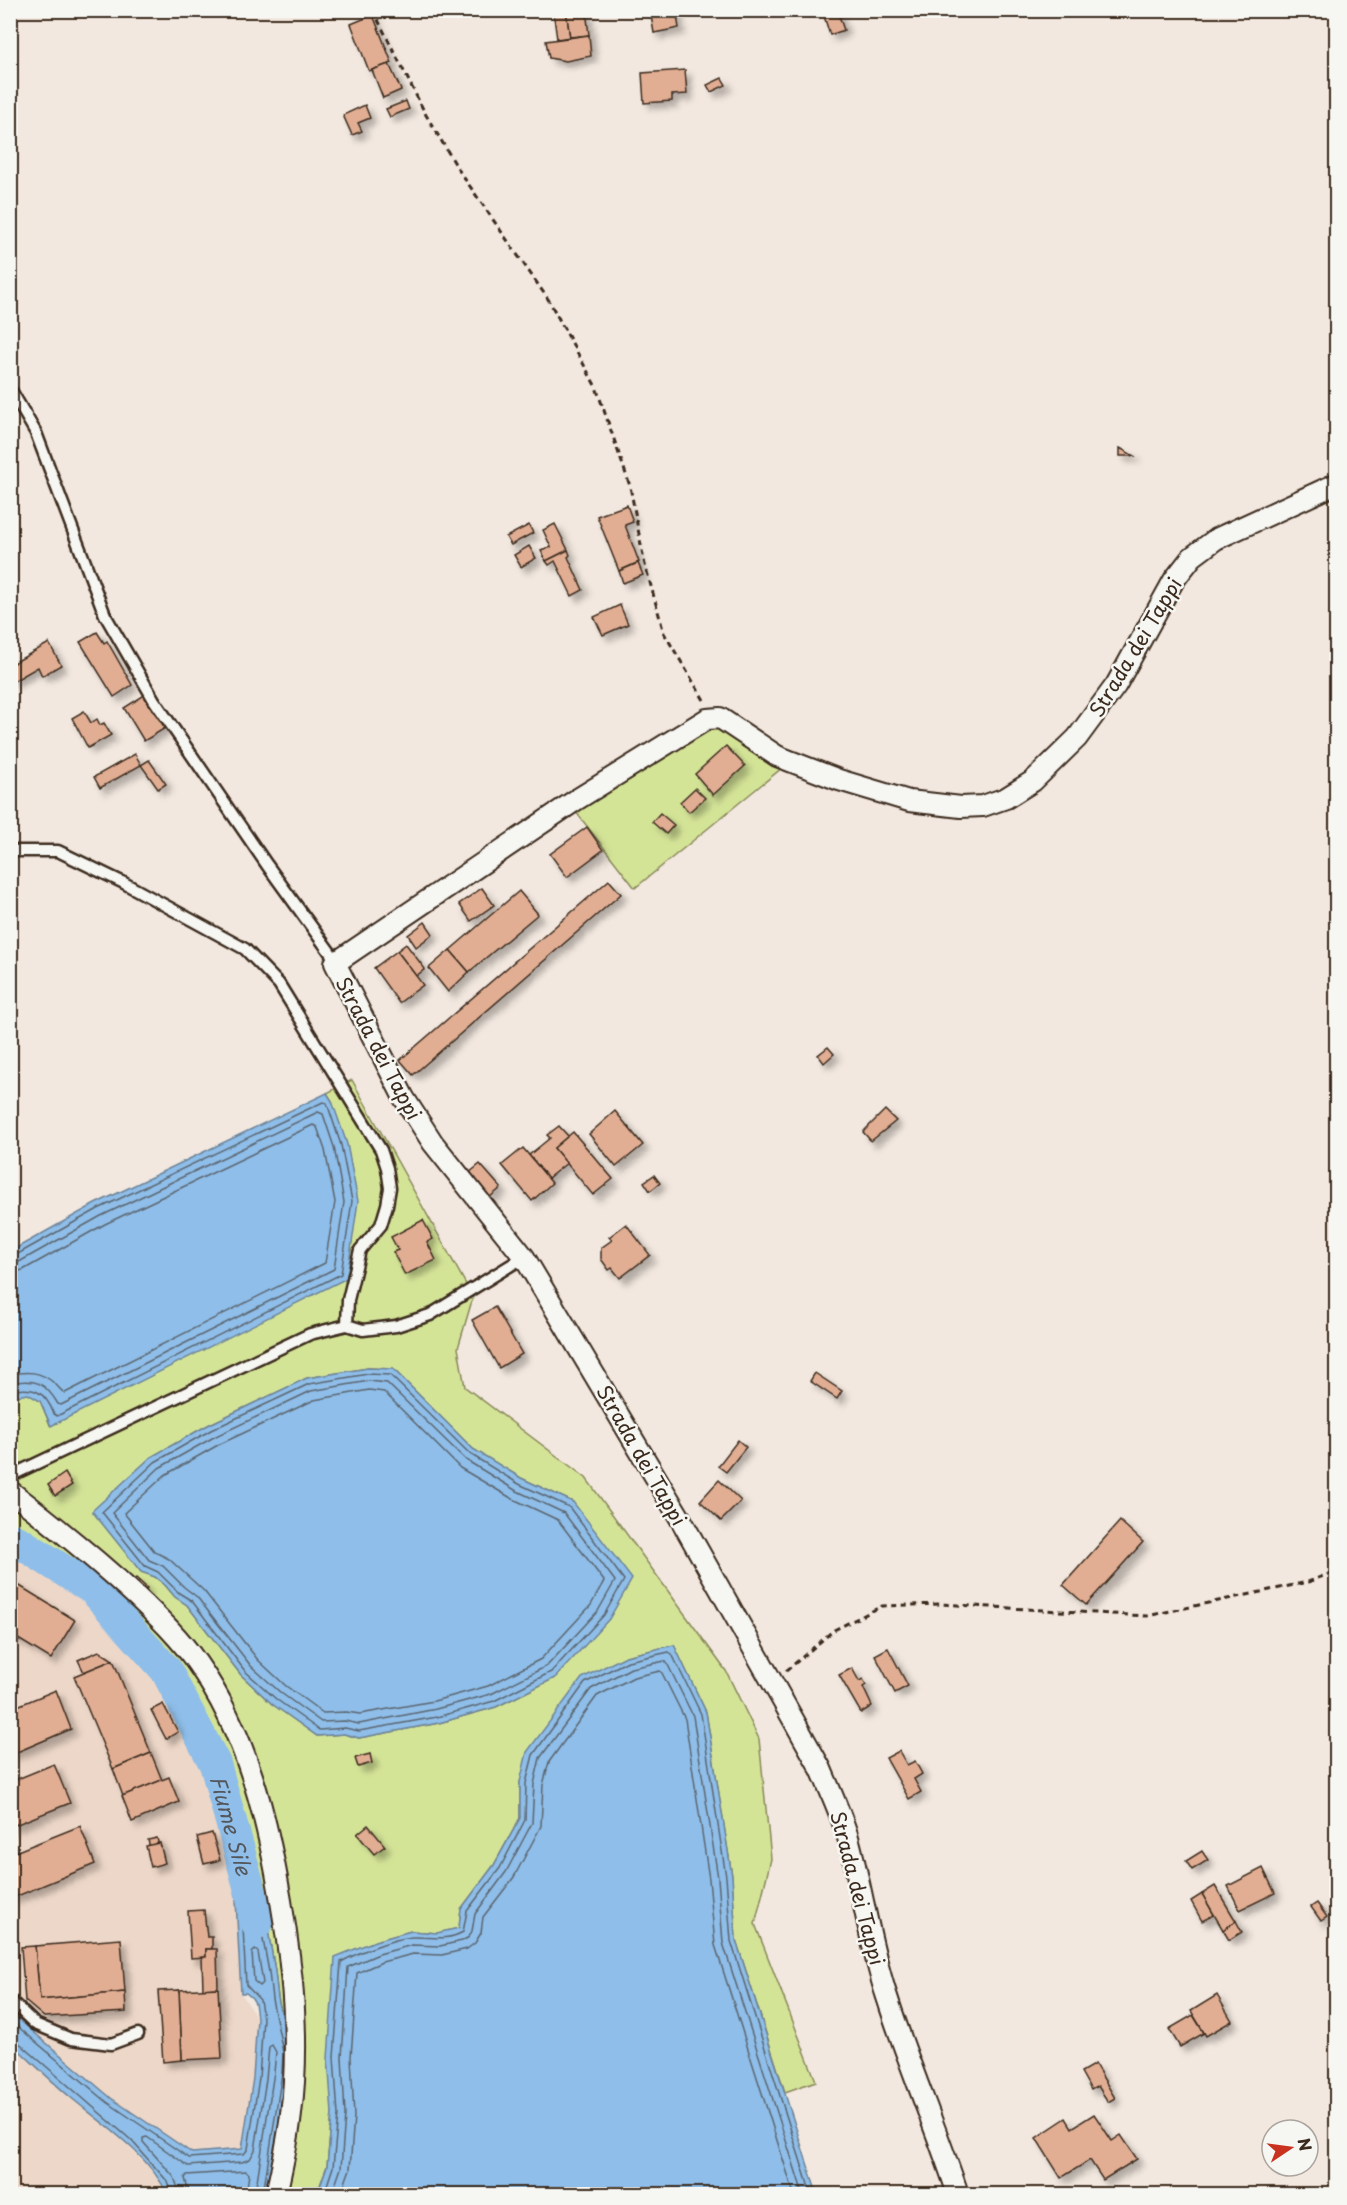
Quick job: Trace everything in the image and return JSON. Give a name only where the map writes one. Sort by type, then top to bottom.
[{"type":"street","name":"Strada dei Tappi","points":[[958,2194],[886,1996],[850,1848],[838,1808],[821,1769],[674,1508],[524,1257],[433,1143],[404,1098],[335,966],[337,962],[576,800],[707,719],[720,718],[777,756],[839,780],[909,801],[961,807],[983,806],[1006,798],[1034,781],[1077,738],[1116,685],[1174,580],[1192,557],[1216,539],[1336,484]]},
{"type":"street","points":[[10,1491],[108,1570],[178,1638],[198,1664],[212,1688],[245,1754],[266,1824],[282,1906],[292,1976],[295,2021],[293,2093],[288,2136],[276,2194]]},
{"type":"lane","points":[[10,393],[36,433],[105,615],[154,700],[267,865],[337,962]]},
{"type":"lane","points":[[10,851],[58,851],[124,883],[245,949],[279,984],[381,1150],[387,1168],[390,1188],[387,1205],[381,1225],[360,1250],[348,1300],[347,1325]]},
{"type":"lane","points":[[10,1476],[310,1334],[347,1325],[363,1330],[396,1326],[430,1315],[524,1257]]},
{"type":"lane","points":[[10,2001],[35,2024],[71,2039],[111,2044],[138,2034]]},
{"type":"path","points":[[373,10],[437,134],[460,172],[548,299],[596,387],[630,486],[644,561],[664,633],[714,718]]},
{"type":"path","points":[[773,1681],[834,1630],[882,1606],[940,1604],[1147,1616],[1308,1582],[1336,1571]]},
{"type":"shaded area","points":[[10,1545],[26,1552],[92,1592],[119,1615],[154,1652],[173,1674],[202,1721],[228,1776],[246,1832],[253,1878],[237,1928],[241,1993],[257,2018],[253,2078],[242,2149],[192,2153],[111,2098],[11,2012]]},
{"type":"shaded area","points":[[10,2043],[126,2144],[147,2165],[167,2194],[11,2194]]},
{"type":"green space","points":[[717,719],[788,763],[635,888],[576,812],[549,827]]},
{"type":"green space","points":[[352,1080],[473,1297],[458,1348],[465,1387],[586,1478],[726,1671],[759,1739],[771,1859],[755,1924],[816,2081],[785,2092],[736,1940],[732,1876],[706,1712],[674,1645],[626,1656],[520,1782],[520,1818],[494,1865],[461,1909],[459,1928],[438,1933],[411,1931],[375,1941],[332,2114],[327,2166],[317,2194],[268,2194],[288,2074],[287,2038],[278,1998],[259,1876],[236,1794],[204,1724],[165,1661],[113,1605],[33,1542],[11,1533],[10,1397],[28,1393],[40,1400],[50,1425],[332,1101],[327,1093]],"holes":[[[368,1368],[393,1369],[473,1449],[521,1478],[573,1502],[555,1678],[496,1707],[439,1723],[359,1738],[344,1734],[317,1736],[272,1704],[241,1675],[187,1605],[175,1597],[155,1577],[141,1571],[93,1511],[151,1457],[208,1425],[307,1378]]]},
{"type":"water","points":[[327,1093],[347,1144],[358,1201],[347,1278],[51,1426],[40,1401],[28,1394],[11,1397],[11,1251],[95,1204]]},
{"type":"water","points":[[368,1368],[393,1369],[473,1449],[521,1478],[573,1502],[632,1579],[609,1619],[555,1678],[496,1707],[439,1723],[359,1738],[344,1734],[317,1736],[272,1704],[241,1675],[187,1605],[175,1597],[155,1577],[141,1572],[92,1511],[151,1457],[208,1425],[307,1378]]},
{"type":"water","points":[[674,1645],[706,1712],[732,1876],[736,1940],[817,2194],[317,2194],[327,2166],[332,2114],[328,2058],[335,1957],[375,1941],[411,1931],[437,1933],[459,1928],[461,1909],[494,1865],[520,1818],[520,1782],[527,1752],[582,1678],[626,1656]]},
{"type":"water","points":[[259,1877],[278,1998],[287,2038],[288,2074],[268,2194],[167,2194],[149,2166],[137,2153],[62,2090],[11,2043],[10,2012],[111,2098],[192,2153],[242,2149],[253,2078],[257,2018],[252,1998],[246,1993],[241,1993],[235,1882]]},
{"type":"building","points":[[553,10],[566,10],[570,37],[557,39]]},
{"type":"building","points":[[566,10],[586,10],[589,35],[570,37]]},
{"type":"building","points":[[650,10],[676,10],[679,28],[654,33]]},
{"type":"building","points":[[837,10],[844,30],[830,35],[823,13]]},
{"type":"building","points":[[373,15],[392,63],[369,71],[351,24]]},
{"type":"building","points":[[589,35],[591,56],[566,61],[549,58],[546,41]]},
{"type":"building","points":[[389,64],[401,90],[383,98],[372,70]]},
{"type":"building","points":[[685,70],[687,94],[672,95],[672,101],[644,103],[642,73]]},
{"type":"building","points":[[722,78],[726,85],[711,92],[707,85]]},
{"type":"building","points":[[406,101],[409,109],[390,117],[386,109]]},
{"type":"building","points":[[365,105],[370,118],[358,123],[362,131],[352,135],[343,115]]},
{"type":"building","points":[[1120,448],[1134,456],[1120,456]]},
{"type":"building","points":[[627,505],[633,522],[625,525],[639,562],[619,571],[597,516]]},
{"type":"building","points":[[555,524],[568,550],[546,561],[541,551],[551,547],[543,530]]},
{"type":"building","points":[[529,525],[533,533],[511,545],[506,537]]},
{"type":"building","points":[[529,546],[536,558],[521,567],[514,555]]},
{"type":"building","points":[[568,550],[570,555],[568,557],[583,590],[572,596],[555,561],[549,565],[546,561]]},
{"type":"building","points":[[638,563],[643,575],[623,583],[619,571]]},
{"type":"building","points":[[620,605],[628,624],[603,635],[594,617]]},
{"type":"building","points":[[97,632],[104,643],[107,641],[132,685],[114,697],[80,642]]},
{"type":"building","points":[[49,643],[61,665],[42,676],[38,667],[12,682],[10,665]]},
{"type":"building","points":[[146,694],[167,727],[144,741],[124,708]]},
{"type":"building","points":[[84,711],[91,723],[97,719],[100,725],[104,723],[111,735],[88,748],[72,718]]},
{"type":"building","points":[[726,746],[745,766],[713,795],[695,774]]},
{"type":"building","points":[[135,754],[141,765],[100,788],[94,777]]},
{"type":"building","points":[[149,760],[166,784],[158,789],[141,765]]},
{"type":"building","points":[[695,788],[705,798],[689,812],[680,802]]},
{"type":"building","points":[[660,813],[674,825],[666,834],[652,822]]},
{"type":"building","points":[[587,827],[603,850],[567,877],[550,854]]},
{"type":"building","points":[[609,880],[621,894],[413,1075],[400,1060]]},
{"type":"building","points":[[482,888],[494,905],[471,921],[459,904]]},
{"type":"building","points":[[519,891],[538,914],[469,972],[450,950]]},
{"type":"building","points":[[425,922],[433,934],[416,947],[408,935]]},
{"type":"building","points":[[406,944],[425,969],[416,976],[397,951]]},
{"type":"building","points":[[450,950],[469,972],[448,992],[429,968]]},
{"type":"building","points":[[397,951],[423,985],[399,1003],[374,968]]},
{"type":"building","points":[[828,1047],[834,1054],[824,1063],[818,1055]]},
{"type":"building","points":[[885,1110],[896,1121],[871,1141],[863,1132]]},
{"type":"building","points":[[615,1111],[643,1145],[616,1167],[589,1134]]},
{"type":"building","points":[[559,1126],[568,1136],[554,1148],[567,1163],[548,1178],[529,1155],[550,1138],[547,1135]]},
{"type":"building","points":[[573,1132],[613,1179],[593,1195],[554,1148]]},
{"type":"building","points":[[523,1148],[552,1183],[532,1201],[502,1165]]},
{"type":"building","points":[[480,1164],[501,1188],[490,1197],[469,1173]]},
{"type":"building","points":[[654,1175],[660,1183],[650,1191],[644,1182]]},
{"type":"building","points":[[423,1220],[433,1239],[427,1242],[436,1260],[405,1275],[393,1252],[398,1250],[391,1237]]},
{"type":"building","points":[[626,1224],[650,1255],[620,1278],[612,1268],[609,1270],[601,1259],[601,1248],[612,1240],[609,1237]]},
{"type":"building","points":[[495,1307],[522,1354],[499,1368],[472,1320]]},
{"type":"building","points":[[815,1373],[842,1391],[837,1399],[810,1381]]},
{"type":"building","points":[[738,1440],[746,1447],[726,1472],[718,1466]]},
{"type":"building","points":[[65,1473],[72,1485],[55,1496],[48,1485]]},
{"type":"building","points":[[719,1480],[741,1501],[721,1521],[700,1501]]},
{"type":"building","points":[[1120,1521],[1143,1542],[1086,1605],[1063,1585]]},
{"type":"building","points":[[136,1578],[147,1588],[142,1595],[130,1584]]},
{"type":"building","points":[[10,1580],[75,1620],[51,1659],[10,1634]]},
{"type":"building","points":[[888,1648],[908,1686],[895,1693],[875,1655]]},
{"type":"building","points":[[99,1651],[113,1660],[84,1672],[78,1660]]},
{"type":"building","points":[[113,1660],[151,1753],[113,1769],[74,1676]]},
{"type":"building","points":[[852,1668],[859,1681],[863,1679],[866,1685],[863,1687],[872,1706],[861,1713],[839,1675]]},
{"type":"building","points":[[56,1690],[71,1729],[10,1755],[10,1709]]},
{"type":"building","points":[[163,1704],[178,1732],[166,1739],[151,1710]]},
{"type":"building","points":[[899,1751],[907,1765],[915,1761],[922,1774],[914,1779],[921,1792],[909,1799],[886,1758]]},
{"type":"building","points":[[151,1753],[162,1780],[123,1796],[113,1769]]},
{"type":"building","points":[[370,1754],[372,1763],[358,1767],[355,1758]]},
{"type":"building","points":[[54,1764],[70,1803],[10,1827],[10,1782]]},
{"type":"building","points":[[169,1777],[179,1802],[132,1822],[122,1796]]},
{"type":"building","points":[[368,1825],[385,1846],[374,1854],[357,1834]]},
{"type":"building","points":[[80,1826],[95,1864],[10,1899],[10,1854]]},
{"type":"building","points":[[212,1833],[220,1860],[204,1864],[197,1837]]},
{"type":"building","points":[[157,1838],[159,1846],[150,1848],[148,1840]]},
{"type":"building","points":[[160,1843],[165,1863],[151,1867],[146,1846]]},
{"type":"building","points":[[1202,1851],[1208,1860],[1192,1870],[1186,1861]]},
{"type":"building","points":[[1263,1868],[1275,1893],[1240,1910],[1228,1886]]},
{"type":"building","points":[[1215,1886],[1236,1921],[1223,1930],[1202,1894]]},
{"type":"building","points":[[1202,1894],[1214,1915],[1202,1921],[1191,1901]]},
{"type":"building","points":[[1317,1903],[1327,1917],[1321,1921],[1311,1907]]},
{"type":"building","points":[[204,1910],[207,1937],[212,1937],[212,1949],[206,1949],[206,1957],[191,1958],[188,1911]]},
{"type":"building","points":[[1236,1921],[1242,1932],[1229,1940],[1223,1930]]},
{"type":"building","points":[[121,1939],[125,1992],[40,2000],[35,1946]]},
{"type":"building","points":[[35,1946],[40,2000],[125,1992],[126,2012],[44,2017],[25,2001],[21,1947]]},
{"type":"building","points":[[206,1949],[217,1949],[218,1988],[203,1989],[202,1957],[206,1957]]},
{"type":"building","points":[[218,1988],[222,2058],[182,2060],[179,1990]]},
{"type":"building","points":[[179,1990],[182,2060],[163,2062],[158,1991]]},
{"type":"building","points":[[1217,1995],[1232,2021],[1206,2036],[1191,2011]]},
{"type":"building","points":[[1193,2015],[1204,2033],[1180,2047],[1169,2029]]},
{"type":"building","points":[[1095,2064],[1115,2098],[1108,2102],[1098,2086],[1091,2090],[1081,2072]]},
{"type":"building","points":[[1094,2114],[1112,2141],[1121,2135],[1137,2159],[1103,2180],[1090,2160],[1061,2178],[1036,2138],[1066,2118],[1072,2128]]},
{"type":"waterway","name":"Fiume Sile","points":[[10,1538],[94,1590],[166,1670],[215,1764],[254,1904],[257,1923]]}]
